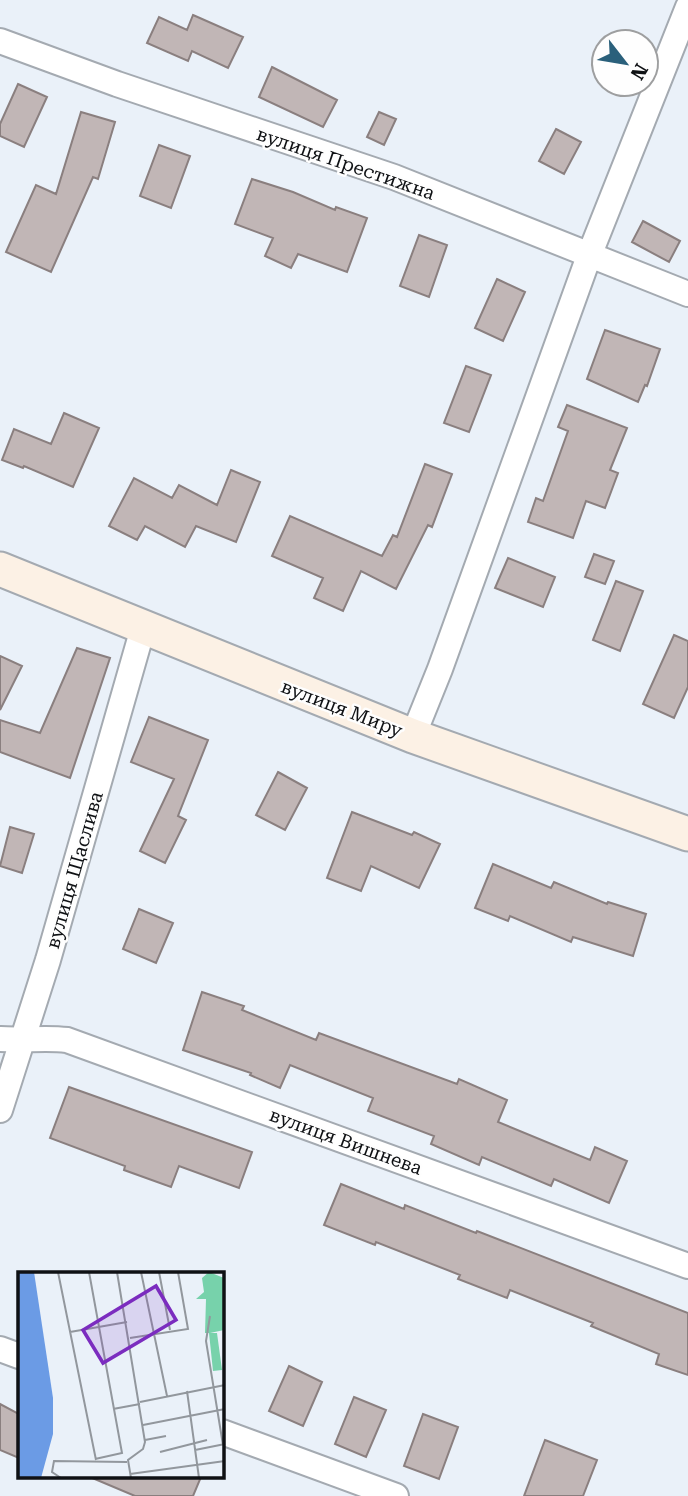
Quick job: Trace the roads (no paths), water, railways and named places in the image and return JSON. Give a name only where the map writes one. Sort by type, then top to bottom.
[{"type":"street","points":[[413,736],[440,669],[589,256],[688,7]]},
{"type":"street","name":"вулиця Престижна","points":[[0,41],[117,84],[394,177],[688,294]]},
{"type":"street","name":"вулиця Миру","points":[[0,569],[413,736],[688,834]]},
{"type":"street","name":"вулиця Щаслива","points":[[0,1110],[11,1040],[48,960],[144,628]]},
{"type":"street","name":"вулиця Вишнева","points":[[11,1040],[48,1037],[67,1040],[688,1266]]},
{"type":"street","points":[[0,1349],[18,1356]]},
{"type":"street","points":[[224,1433],[396,1496]]}]
